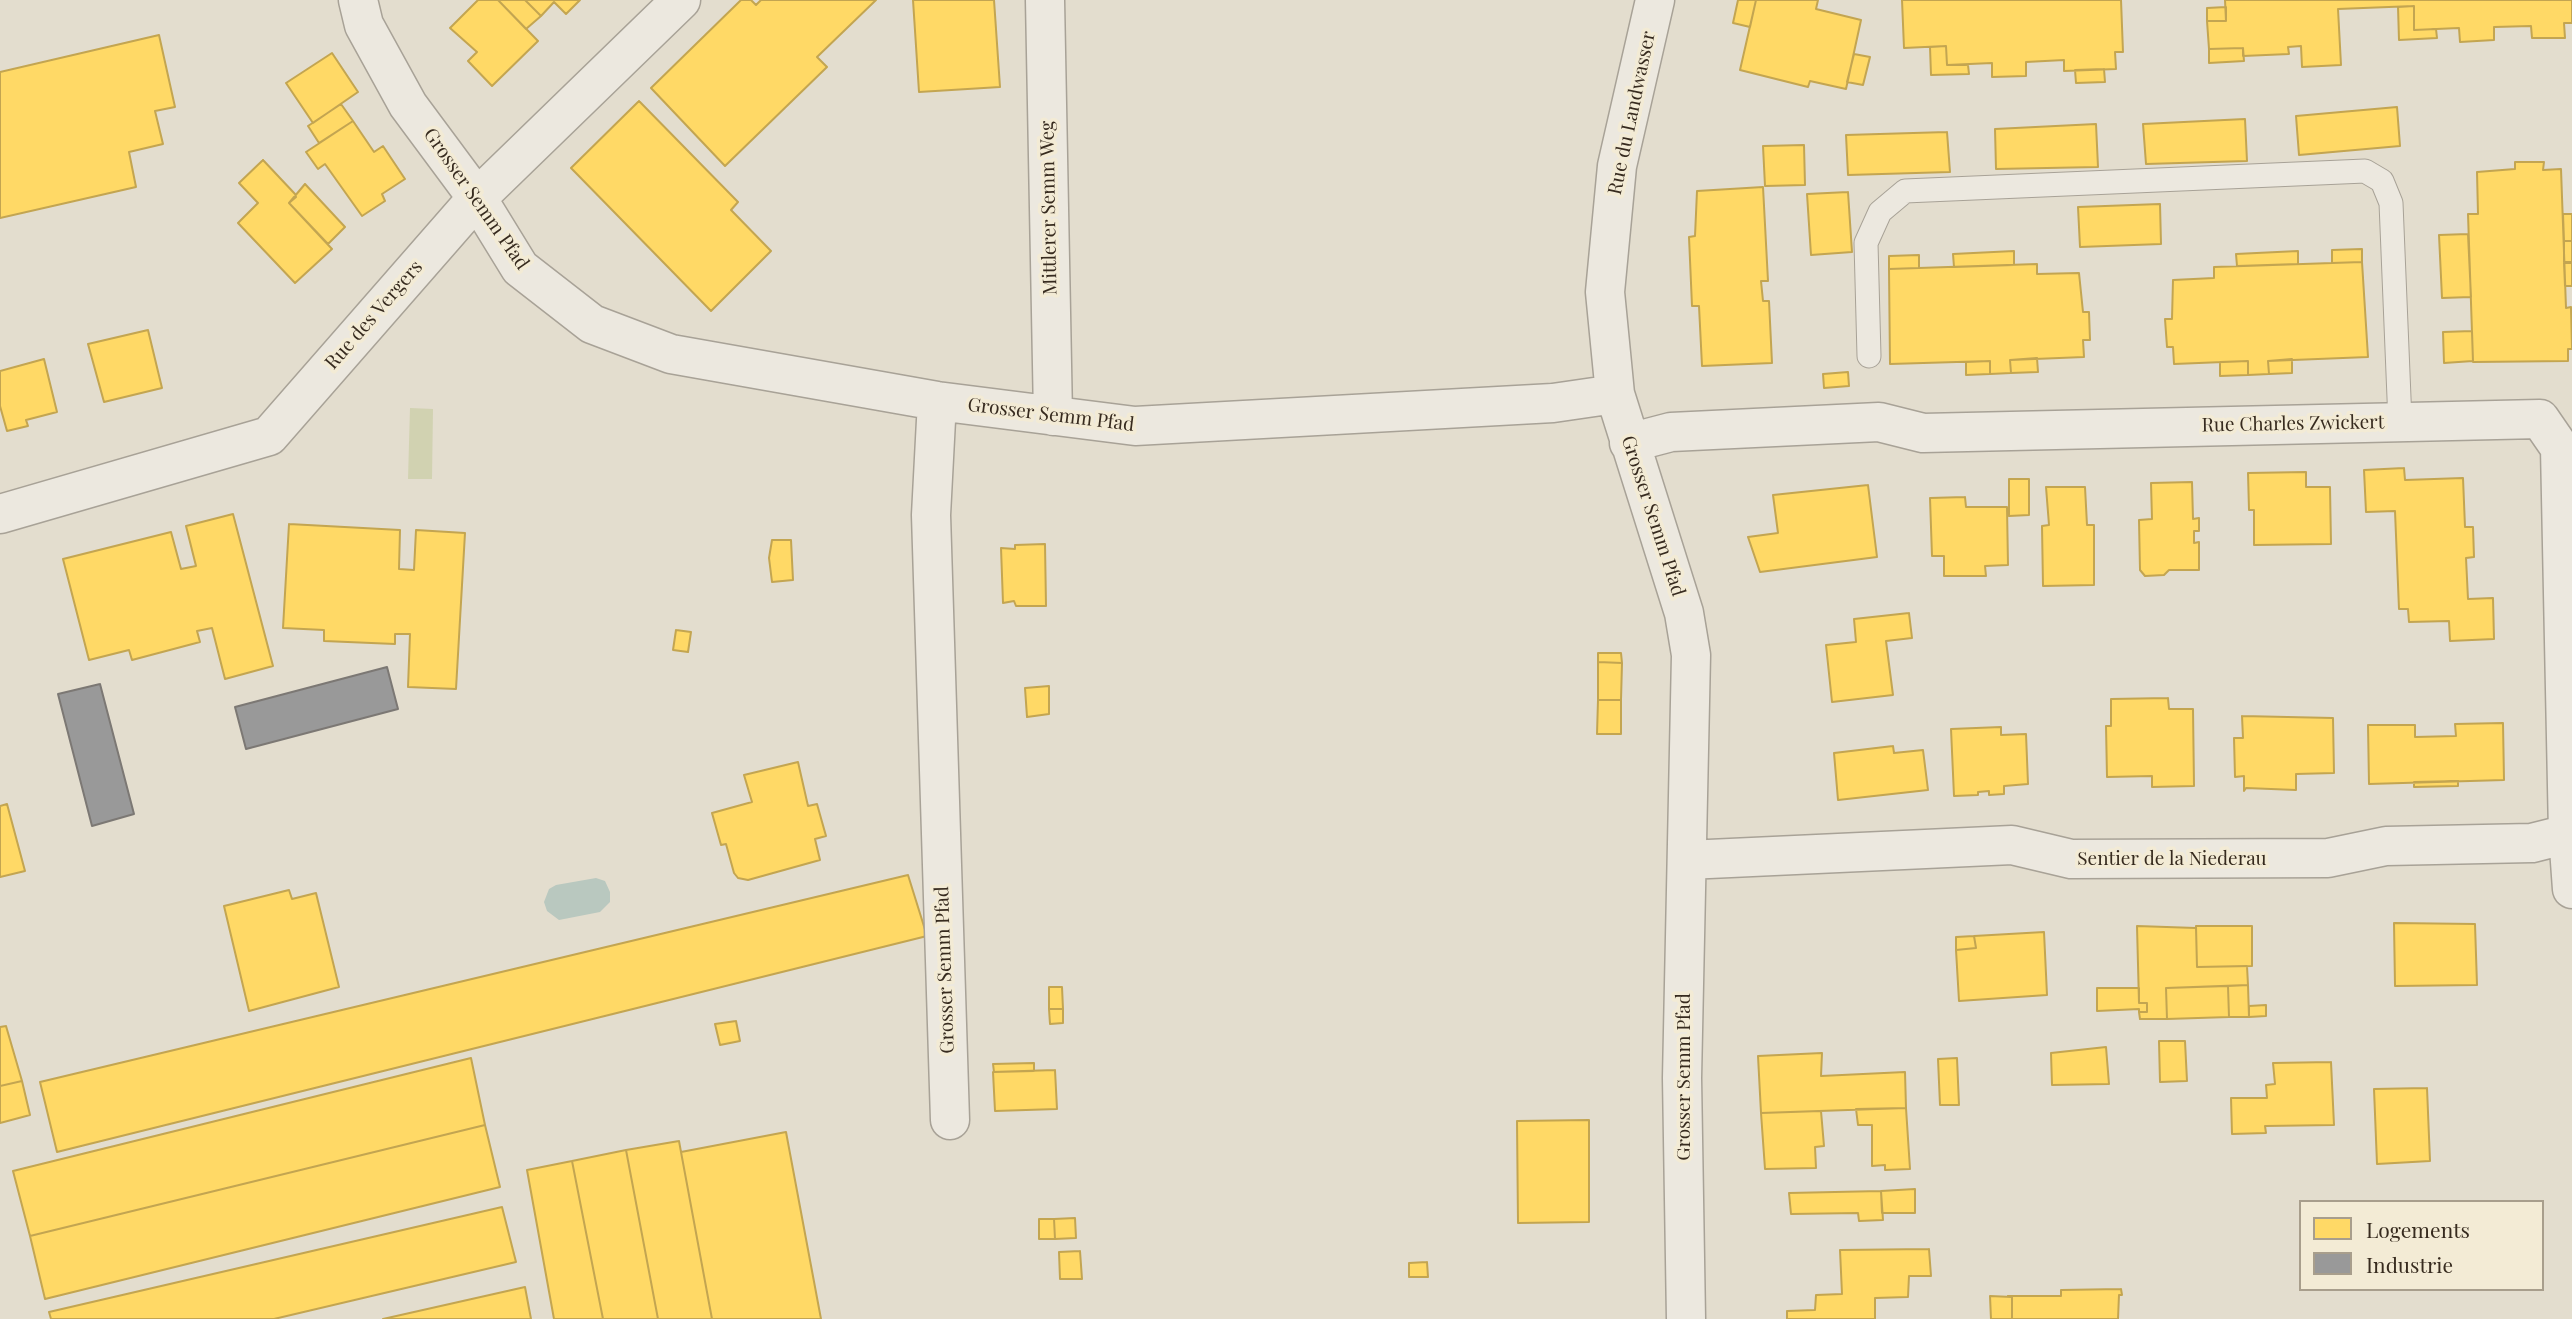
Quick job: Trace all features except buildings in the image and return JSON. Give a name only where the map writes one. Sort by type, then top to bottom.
[{"type":"street","name":"Grosser Semm Pfad","points":[[358,0],[364,25],[408,105],[477,198],[520,268],[592,324],[671,354],[937,401],[1135,426],[1553,403],[1615,394],[1684,613],[1690,655],[1682,1077],[1686,1319]]},
{"type":"street","name":"Rue des Vergers","points":[[0,514],[269,436],[477,198],[681,0]]},
{"type":"street","name":"Mittlerer Semm Weg","points":[[1045,0],[1054,416]]},
{"type":"street","name":"Rue du Landwasser","points":[[1615,394],[1605,292],[1617,166],[1655,0]]},
{"type":"street","name":"Grosser Semm Pfad","points":[[937,401],[931,515],[950,1120]]},
{"type":"street","name":"Rue Charles Zwickert","points":[[1629,443],[1671,432],[1879,422],[1923,433],[2540,419],[2560,448],[2570,834]]},
{"type":"street","name":"Sentier de la Niederau","points":[[1687,860],[2012,845],[2071,859],[2328,858],[2386,846],[2532,843],[2570,834]]},
{"type":"street","points":[[2570,834],[2572,889]]},
{"type":"lane","points":[[1869,356],[1866,243],[1880,212],[1905,191],[2365,171],[2382,181],[2391,203],[2400,422]]},
{"type":"green space","points":[[410,408],[433,409],[432,479],[408,479]]},
{"type":"shaded area","points":[[596,878],[605,881],[610,892],[610,902],[600,912],[559,920],[547,911],[544,902],[549,889],[556,885]]}]
